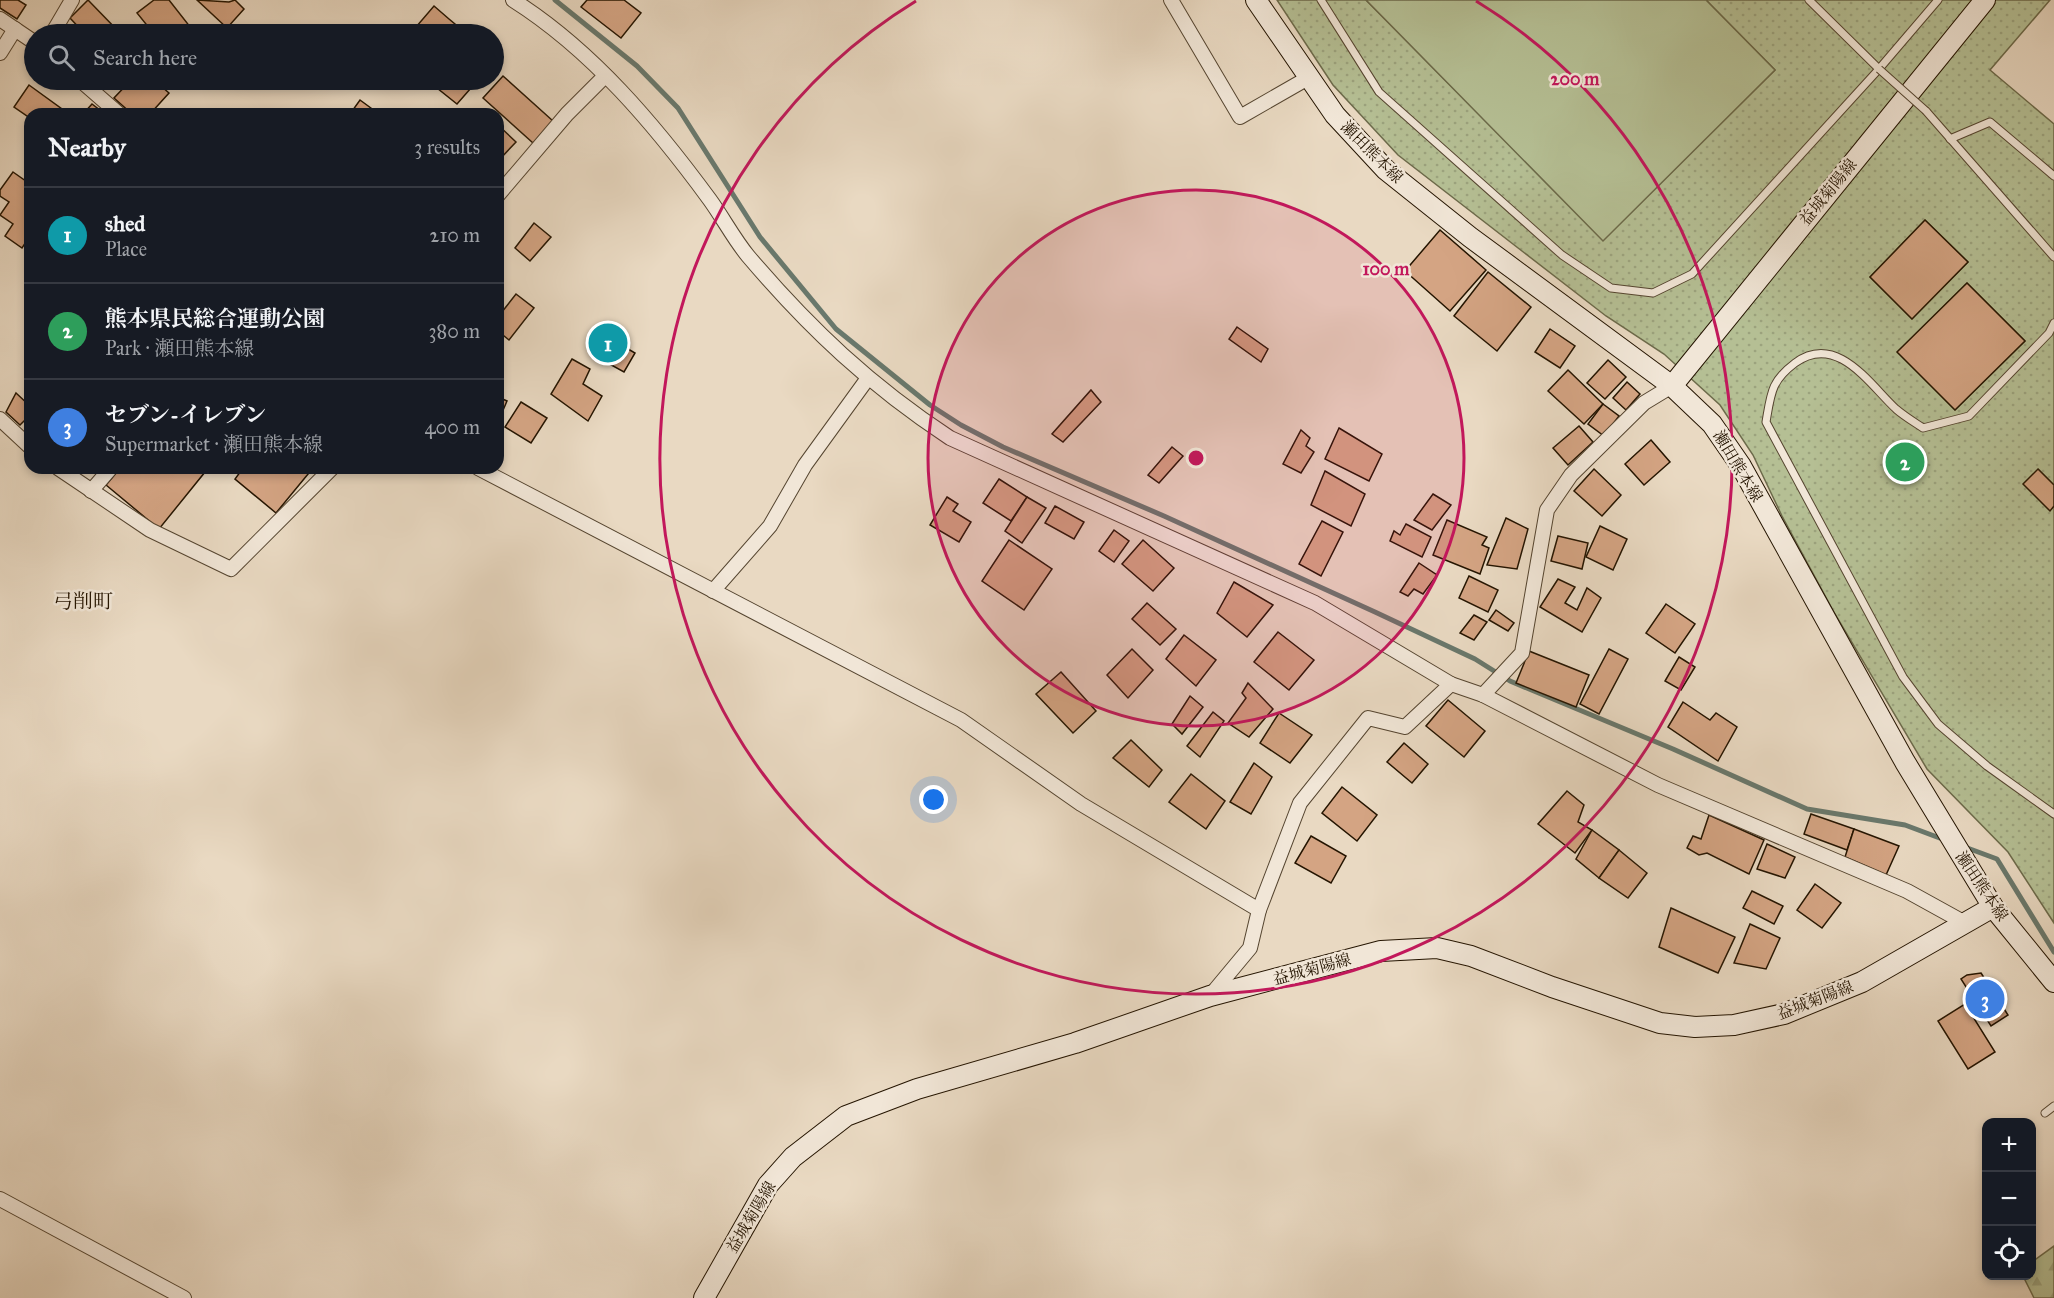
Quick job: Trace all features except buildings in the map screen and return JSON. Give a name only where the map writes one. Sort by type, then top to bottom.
[{"type":"main road","name":"瀬田熊本線","points":[[1256,0],[1335,115],[1386,170],[1470,237],[1672,386],[1712,424],[1741,466],[1905,762],[1993,907],[2054,982]]},
{"type":"main road","name":"益城菊陽線","points":[[1672,386],[1985,0]]},
{"type":"main road","name":"益城菊陽線","points":[[704,1298],[768,1185],[793,1157],[846,1116],[917,1089],[1075,1043],[1210,996],[1381,951],[1437,948],[1471,956],[1660,1023],[1695,1027],[1734,1025],[1785,1014],[1862,982],[1993,907]]},
{"type":"street","points":[[58,24],[72,0]]},
{"type":"street","points":[[513,0],[547,21],[644,116],[710,200],[747,254],[823,340],[897,403],[950,438],[1316,603],[1451,684],[1483,695],[1658,785],[1896,886],[1965,922]]},
{"type":"street","points":[[1171,0],[1240,117],[1308,78]]},
{"type":"street","points":[[0,19],[24,35]]},
{"type":"street","points":[[0,54],[15,29]]},
{"type":"street","points":[[504,188],[567,114],[605,76]]},
{"type":"street","points":[[91,90],[112,108]]},
{"type":"street","points":[[713,591],[770,526],[805,465],[868,378]]},
{"type":"street","points":[[1483,695],[1522,653],[1547,510],[1572,475],[1644,403],[1672,386]]},
{"type":"street","points":[[0,419],[24,441]]},
{"type":"street","points":[[67,474],[150,530],[231,569],[326,474]]},
{"type":"street","points":[[91,491],[106,474]]},
{"type":"street","points":[[489,474],[961,720],[1082,804],[1259,910]]},
{"type":"street","points":[[1210,996],[1250,948],[1259,910],[1299,803],[1368,718],[1405,727],[1451,684]]},
{"type":"street","points":[[0,1199],[184,1298]]},
{"type":"lane","points":[[1321,0],[1380,92],[1562,255],[1611,288],[1653,293],[1692,274],[1879,69],[1938,0]]},
{"type":"lane","points":[[1809,0],[1879,69],[1926,111],[2054,257]]},
{"type":"lane","points":[[1950,139],[1990,122],[2054,176]]},
{"type":"lane","points":[[2054,323],[2049,333],[1969,416],[1923,428],[1897,410],[1870,379],[1837,355],[1816,354],[1799,360],[1784,371],[1772,386],[1766,422],[1903,677],[1938,724],[1987,766],[2054,814]]},
{"type":"lane","points":[[2045,1113],[2054,1106]]},
{"type":"green space","points":[[1277,0],[1366,0],[1603,240],[1775,70],[1706,0],[2050,0],[1990,70],[2054,124],[2054,485],[2038,469],[2050,510],[2054,506],[2054,923],[2008,852],[1927,769],[1835,614],[1782,516],[1753,455],[1720,405],[1664,354],[1606,316],[1398,155],[1333,85]],"holes":[[[1925,220],[1968,262],[1912,319],[1870,277]],[[1967,283],[2025,341],[1955,410],[1898,352]]]},
{"type":"green space","points":[[1366,0],[1706,0],[1775,70],[1603,241]]},
{"type":"green space","points":[[2054,1246],[2054,1298],[2034,1298],[2025,1280],[2036,1280],[2036,1259]]},
{"type":"waterway","points":[[555,0],[637,66],[678,108],[760,237],[836,329],[930,405],[961,425],[1003,447],[1164,516],[1375,612],[1475,659],[1510,681],[1673,749],[1807,809],[1905,825],[1945,840]]},
{"type":"waterway","points":[[1962,846],[1997,859],[2054,952]]},
{"type":"place","name":"shed","points":[[608,343]]},
{"type":"place","name":"熊本県民総合運動公園","points":[[1905,462]]},
{"type":"place","name":"セブン-イレブン","points":[[1985,999]]},
{"type":"district","name":"弓削町","points":[[83,601]]}]
